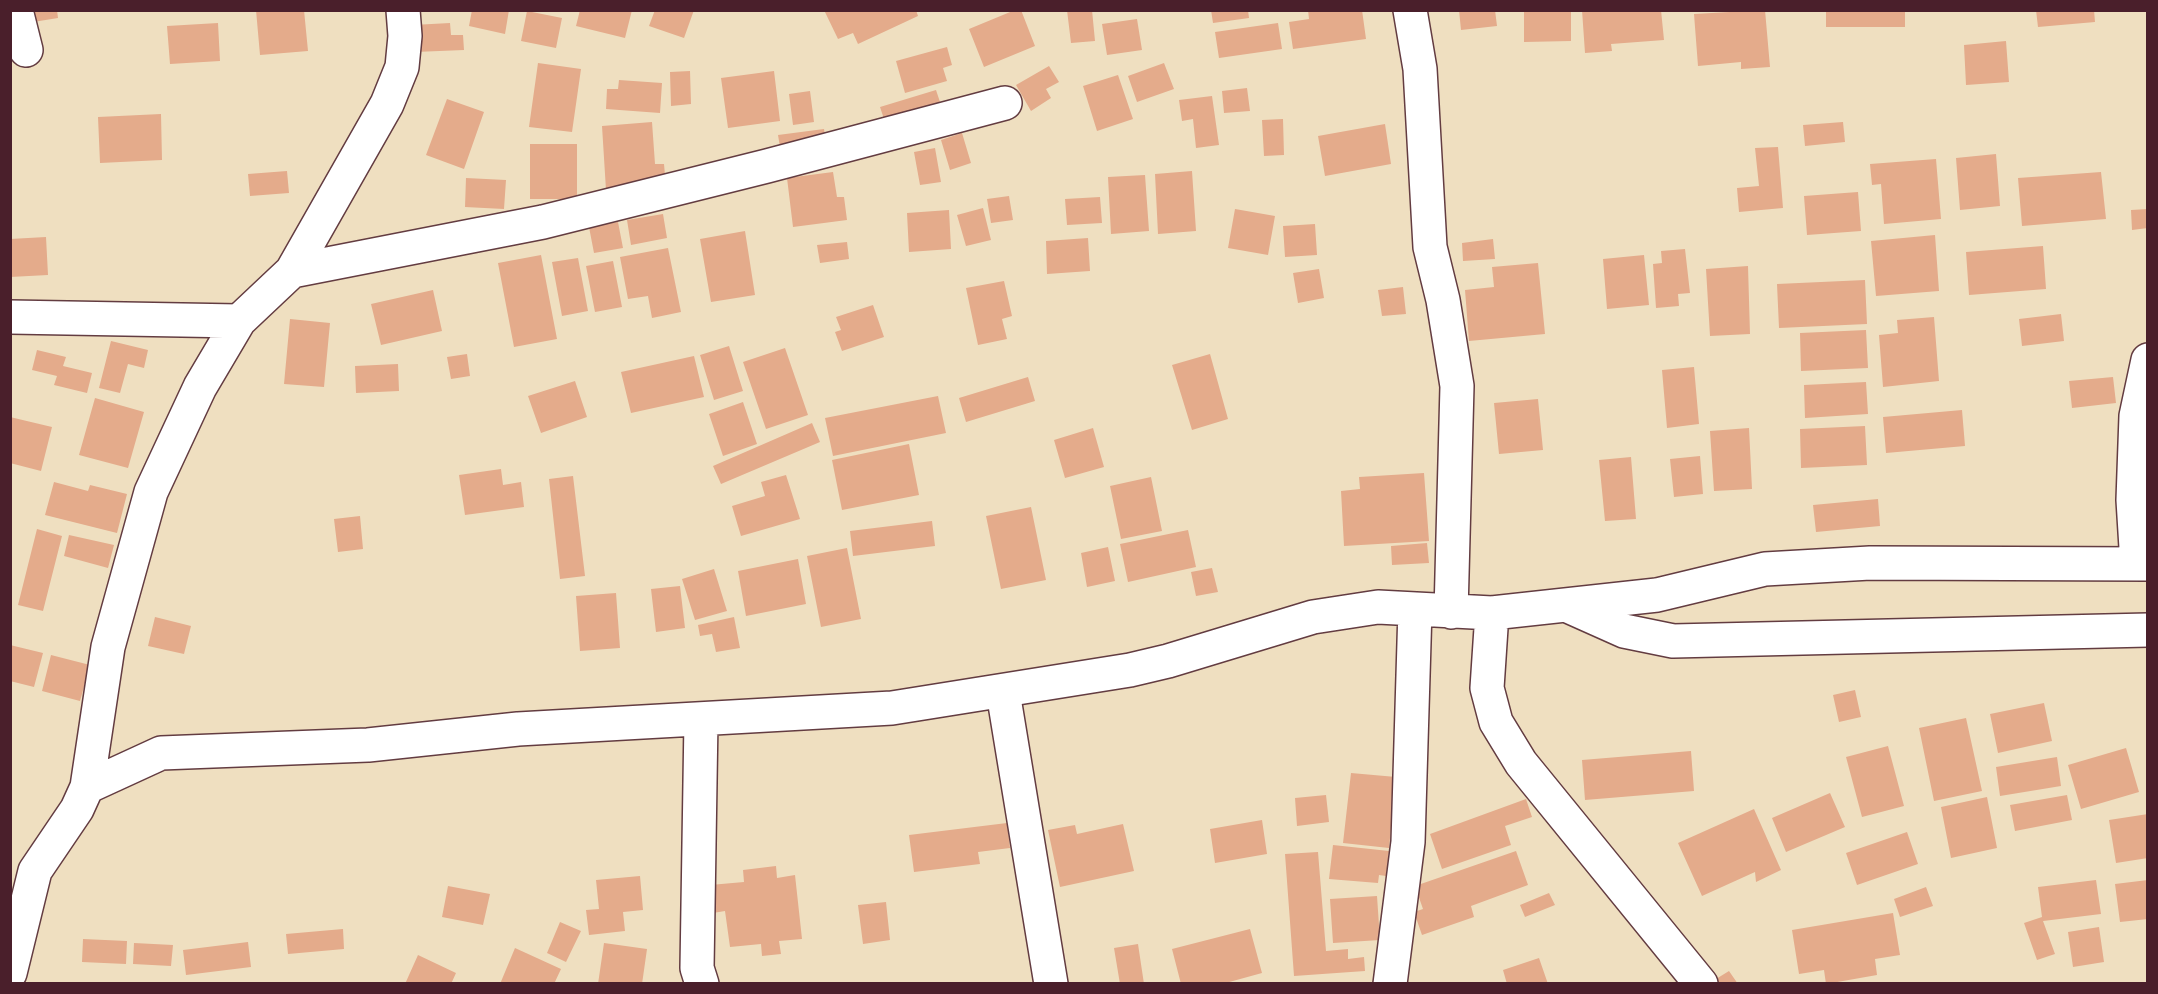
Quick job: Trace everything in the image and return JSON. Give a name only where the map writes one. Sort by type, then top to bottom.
[{"type":"street","points":[[16,10],[26,50]]},
{"type":"street","points":[[10,973],[34,871],[77,809],[87,787],[108,647],[151,492],[200,387],[239,321],[292,271],[387,104],[402,67],[405,36],[403,10]]},
{"type":"street","points":[[1410,10],[1420,69],[1430,247],[1443,300],[1457,386],[1452,612]]},
{"type":"street","points":[[292,271],[543,222],[1005,103]]},
{"type":"street","points":[[10,317],[239,321]]},
{"type":"street","points":[[87,787],[161,753],[368,745],[518,729],[892,708],[1130,670],[1168,662],[1313,617],[1378,608],[1492,612],[1564,605],[1657,595],[1765,569],[1870,563],[2142,564],[2133,500],[2136,416],[2148,360]]},
{"type":"street","points":[[1564,605],[1624,631],[1673,641],[2148,630]]},
{"type":"street","points":[[1390,984],[1408,842],[1415,609]]},
{"type":"street","points":[[1492,612],[1487,688],[1496,722],[1521,763],[1701,984]]},
{"type":"street","points":[[1003,692],[1051,984]]},
{"type":"street","points":[[701,720],[697,968],[702,984]]},
{"type":"building","points":[[25,10],[57,10],[58,18],[27,23]]},
{"type":"building","points":[[256,10],[304,10],[308,51],[260,55]]},
{"type":"building","points":[[472,10],[509,10],[505,34],[469,26]]},
{"type":"building","points":[[580,10],[632,10],[625,38],[576,26]]},
{"type":"building","points":[[655,10],[694,10],[684,38],[649,26]]},
{"type":"building","points":[[824,10],[916,10],[918,16],[858,44],[853,33],[838,39]]},
{"type":"building","points":[[1015,10],[1021,10],[1035,46],[984,67],[969,29]]},
{"type":"building","points":[[1067,10],[1092,10],[1095,41],[1071,43]]},
{"type":"building","points":[[1211,10],[1248,10],[1249,18],[1213,23]]},
{"type":"building","points":[[1308,10],[1362,10],[1366,39],[1293,49],[1289,22],[1309,19]]},
{"type":"building","points":[[1459,10],[1495,10],[1497,26],[1461,30]]},
{"type":"building","points":[[1524,10],[1571,10],[1571,41],[1524,42]]},
{"type":"building","points":[[1582,10],[1661,10],[1664,40],[1611,44],[1612,51],[1585,53]]},
{"type":"building","points":[[1765,10],[1770,67],[1741,69],[1741,62],[1698,66],[1694,14]]},
{"type":"building","points":[[1826,10],[1905,10],[1905,27],[1826,27]]},
{"type":"building","points":[[2036,10],[2094,10],[2095,22],[2038,27]]},
{"type":"building","points":[[527,11],[562,18],[556,48],[521,41]]},
{"type":"building","points":[[1137,19],[1142,50],[1107,55],[1102,24]]},
{"type":"building","points":[[218,23],[220,61],[170,64],[167,26]]},
{"type":"building","points":[[450,23],[451,35],[463,35],[464,50],[415,52],[413,25]]},
{"type":"building","points":[[1278,23],[1282,49],[1219,58],[1215,32]]},
{"type":"building","points":[[2006,41],[2009,82],[1966,85],[1964,45]]},
{"type":"building","points":[[947,47],[952,65],[943,68],[947,81],[905,93],[896,61]]},
{"type":"building","points":[[538,63],[581,69],[572,132],[529,127]]},
{"type":"building","points":[[1164,63],[1174,89],[1137,102],[1128,76]]},
{"type":"building","points":[[1049,66],[1059,82],[1046,89],[1051,98],[1031,111],[1016,85]]},
{"type":"building","points":[[690,71],[691,104],[671,106],[670,72]]},
{"type":"building","points":[[774,71],[780,121],[728,128],[721,78]]},
{"type":"building","points":[[1118,75],[1133,119],[1097,131],[1083,86]]},
{"type":"building","points":[[619,80],[662,83],[660,113],[606,109],[607,89],[618,89]]},
{"type":"building","points":[[1247,88],[1250,111],[1224,113],[1222,91]]},
{"type":"building","points":[[936,90],[941,105],[885,122],[880,107]]},
{"type":"building","points":[[810,91],[814,122],[793,125],[789,94]]},
{"type":"building","points":[[1212,96],[1219,145],[1196,148],[1193,119],[1182,121],[1179,100]]},
{"type":"building","points":[[447,99],[484,112],[464,169],[426,155]]},
{"type":"building","points":[[161,114],[162,160],[100,163],[98,117]]},
{"type":"building","points":[[1283,119],[1284,155],[1264,156],[1262,120]]},
{"type":"building","points":[[652,122],[655,164],[664,164],[666,186],[606,190],[602,126]]},
{"type":"building","points":[[1843,122],[1845,142],[1805,146],[1803,125]]},
{"type":"building","points":[[1385,124],[1391,164],[1325,176],[1318,136]]},
{"type":"building","points":[[824,129],[827,147],[781,153],[778,135]]},
{"type":"building","points":[[962,133],[971,163],[950,170],[941,140]]},
{"type":"building","points":[[530,144],[577,144],[577,199],[530,199]]},
{"type":"building","points":[[1778,147],[1783,208],[1739,212],[1737,188],[1759,186],[1755,148]]},
{"type":"building","points":[[935,148],[941,182],[920,185],[914,152]]},
{"type":"building","points":[[1996,154],[2000,206],[1960,210],[1956,158]]},
{"type":"building","points":[[1936,159],[1941,219],[1884,224],[1881,184],[1872,185],[1870,164]]},
{"type":"building","points":[[287,171],[289,193],[250,196],[248,174]]},
{"type":"building","points":[[1192,171],[1196,231],[1158,234],[1155,174]]},
{"type":"building","points":[[833,172],[837,197],[844,197],[847,220],[793,227],[787,178]]},
{"type":"building","points":[[2101,172],[2106,219],[2022,226],[2018,178]]},
{"type":"building","points":[[1145,175],[1149,231],[1111,234],[1108,177]]},
{"type":"building","points":[[466,178],[506,180],[504,209],[465,207]]},
{"type":"building","points":[[1858,192],[1861,231],[1807,235],[1804,196]]},
{"type":"building","points":[[1009,196],[1013,220],[991,223],[987,199]]},
{"type":"building","points":[[1100,197],[1102,223],[1067,225],[1065,199]]},
{"type":"building","points":[[983,208],[991,240],[966,246],[957,215]]},
{"type":"building","points":[[1235,209],[1275,216],[1268,255],[1228,248]]},
{"type":"building","points":[[2148,209],[2148,228],[2132,230],[2131,210]]},
{"type":"building","points":[[949,210],[951,249],[909,252],[907,213]]},
{"type":"building","points":[[663,214],[667,238],[631,245],[627,220]]},
{"type":"building","points":[[618,222],[623,248],[594,253],[589,227]]},
{"type":"building","points":[[1315,224],[1317,255],[1285,257],[1283,226]]},
{"type":"building","points":[[745,231],[755,295],[711,302],[700,239]]},
{"type":"building","points":[[1935,235],[1939,291],[1876,296],[1871,241]]},
{"type":"building","points":[[46,237],[48,275],[10,277],[10,239]]},
{"type":"building","points":[[1088,238],[1090,271],[1047,274],[1046,241]]},
{"type":"building","points":[[1493,239],[1495,259],[1463,261],[1462,243]]},
{"type":"building","points":[[847,242],[849,259],[820,263],[817,245]]},
{"type":"building","points":[[2043,246],[2046,289],[1969,295],[1966,252]]},
{"type":"building","points":[[668,248],[681,312],[652,318],[648,296],[628,299],[620,257]]},
{"type":"building","points":[[1685,249],[1690,293],[1678,294],[1679,306],[1656,308],[1653,264],[1662,263],[1661,251]]},
{"type":"building","points":[[541,255],[557,339],[514,347],[498,263]]},
{"type":"building","points":[[1644,255],[1649,305],[1607,309],[1603,259]]},
{"type":"building","points":[[578,258],[588,311],[562,316],[552,262]]},
{"type":"building","points":[[613,261],[622,307],[595,312],[586,266]]},
{"type":"building","points":[[1538,263],[1545,334],[1469,341],[1465,290],[1494,287],[1492,267]]},
{"type":"building","points":[[1748,266],[1750,334],[1710,336],[1706,269]]},
{"type":"building","points":[[1319,269],[1324,298],[1298,303],[1293,273]]},
{"type":"building","points":[[1865,280],[1867,324],[1779,328],[1777,284]]},
{"type":"building","points":[[1004,281],[1012,316],[1002,319],[1007,339],[978,345],[966,288]]},
{"type":"building","points":[[1403,287],[1406,314],[1382,316],[1378,290]]},
{"type":"building","points":[[433,290],[442,331],[381,345],[371,304]]},
{"type":"building","points":[[873,305],[884,337],[842,351],[835,332],[841,330],[836,317]]},
{"type":"building","points":[[2061,314],[2064,341],[2022,346],[2019,319]]},
{"type":"building","points":[[1934,317],[1939,381],[1883,387],[1879,335],[1898,333],[1897,320]]},
{"type":"building","points":[[290,319],[330,323],[324,387],[284,384]]},
{"type":"building","points":[[1866,330],[1868,368],[1801,371],[1800,333]]},
{"type":"building","points":[[111,341],[148,350],[144,368],[128,364],[120,393],[99,388]]},
{"type":"building","points":[[729,346],[743,391],[714,400],[700,355]]},
{"type":"building","points":[[785,348],[808,415],[766,429],[743,362]]},
{"type":"building","points":[[37,350],[66,357],[63,366],[92,373],[87,393],[54,385],[57,376],[32,370]]},
{"type":"building","points":[[467,354],[470,376],[451,379],[447,357]]},
{"type":"building","points":[[1210,354],[1228,419],[1192,430],[1172,365]]},
{"type":"building","points":[[694,356],[704,397],[631,413],[621,372]]},
{"type":"building","points":[[398,364],[399,391],[356,393],[355,366]]},
{"type":"building","points":[[1694,367],[1699,424],[1667,428],[1662,370]]},
{"type":"building","points":[[1028,377],[1035,401],[966,422],[959,398]]},
{"type":"building","points":[[2113,377],[2116,403],[2072,408],[2069,381]]},
{"type":"building","points":[[575,381],[587,417],[541,433],[528,396]]},
{"type":"building","points":[[1866,382],[1868,414],[1805,418],[1804,385]]},
{"type":"building","points":[[938,396],[946,433],[833,456],[825,418]]},
{"type":"building","points":[[95,398],[144,412],[128,468],[79,455]]},
{"type":"building","points":[[1538,399],[1543,450],[1499,454],[1494,403]]},
{"type":"building","points":[[743,402],[757,444],[723,456],[709,414]]},
{"type":"building","points":[[1962,410],[1965,446],[1886,453],[1883,417]]},
{"type":"building","points":[[10,417],[52,427],[41,471],[10,463]]},
{"type":"building","points":[[812,423],[820,442],[721,484],[713,466]]},
{"type":"building","points":[[1865,426],[1867,465],[1801,468],[1800,429]]},
{"type":"building","points":[[1093,428],[1104,467],[1065,478],[1054,440]]},
{"type":"building","points":[[1749,428],[1752,489],[1714,491],[1710,431]]},
{"type":"building","points":[[909,444],[919,495],[842,510],[832,460]]},
{"type":"building","points":[[1700,456],[1703,494],[1674,497],[1670,459]]},
{"type":"building","points":[[1631,457],[1636,519],[1605,521],[1599,460]]},
{"type":"building","points":[[501,469],[503,485],[521,482],[524,507],[465,515],[459,475]]},
{"type":"building","points":[[1424,473],[1429,541],[1344,546],[1341,491],[1360,489],[1359,477]]},
{"type":"building","points":[[786,475],[800,519],[741,536],[732,506],[765,496],[761,482]]},
{"type":"building","points":[[573,476],[585,576],[560,579],[549,479]]},
{"type":"building","points":[[1151,477],[1162,531],[1121,539],[1110,486]]},
{"type":"building","points":[[54,482],[88,491],[90,485],[127,494],[117,533],[45,515]]},
{"type":"building","points":[[1878,499],[1880,526],[1816,532],[1813,505]]},
{"type":"building","points":[[1031,507],[1046,580],[1001,589],[986,516]]},
{"type":"building","points":[[360,516],[363,549],[338,552],[334,519]]},
{"type":"building","points":[[932,521],[935,546],[853,556],[850,531]]},
{"type":"building","points":[[37,529],[62,536],[43,611],[18,605]]},
{"type":"building","points":[[1188,530],[1196,567],[1128,582],[1120,544]]},
{"type":"building","points":[[69,535],[114,545],[108,568],[64,556]]},
{"type":"building","points":[[1427,543],[1429,563],[1392,565],[1391,546]]},
{"type":"building","points":[[1108,547],[1115,581],[1087,587],[1081,553]]},
{"type":"building","points":[[847,548],[861,619],[821,627],[807,556]]},
{"type":"building","points":[[798,559],[806,604],[746,616],[738,571]]},
{"type":"building","points":[[1212,568],[1218,592],[1196,596],[1191,572]]},
{"type":"building","points":[[714,569],[727,611],[695,620],[682,579]]},
{"type":"building","points":[[680,586],[685,628],[656,632],[651,589]]},
{"type":"building","points":[[616,593],[620,648],[580,651],[576,596]]},
{"type":"building","points":[[155,617],[191,626],[184,654],[148,646]]},
{"type":"building","points":[[734,617],[740,648],[716,652],[712,634],[700,636],[698,625]]},
{"type":"building","points":[[10,645],[43,653],[34,687],[10,681]]},
{"type":"building","points":[[51,655],[90,665],[80,701],[42,691]]},
{"type":"building","points":[[1855,690],[1861,717],[1839,722],[1833,695]]},
{"type":"building","points":[[2044,703],[2052,741],[1998,753],[1990,714]]},
{"type":"building","points":[[1966,718],[1982,791],[1934,801],[1919,728]]},
{"type":"building","points":[[1888,746],[1904,806],[1862,817],[1846,757]]},
{"type":"building","points":[[2126,748],[2139,792],[2081,809],[2068,765]]},
{"type":"building","points":[[1691,751],[1694,791],[1585,800],[1582,760]]},
{"type":"building","points":[[2057,757],[2061,786],[2000,796],[1996,767]]},
{"type":"building","points":[[1351,773],[1396,777],[1389,848],[1343,843]]},
{"type":"building","points":[[1830,793],[1845,827],[1786,852],[1772,818]]},
{"type":"building","points":[[1326,795],[1329,822],[1297,826],[1295,798]]},
{"type":"building","points":[[2067,795],[2072,820],[2015,831],[2010,805]]},
{"type":"building","points":[[1987,797],[1997,848],[1951,858],[1941,807]]},
{"type":"building","points":[[1526,799],[1532,817],[1505,826],[1511,845],[1442,869],[1430,834]]},
{"type":"building","points":[[1754,809],[1781,870],[1756,882],[1755,872],[1702,896],[1678,843]]},
{"type":"building","points":[[2148,814],[2148,858],[2116,863],[2109,820]]},
{"type":"building","points":[[1262,820],[1267,854],[1215,863],[1210,829]]},
{"type":"building","points":[[1007,823],[1010,848],[978,852],[980,864],[914,872],[909,835]]},
{"type":"building","points":[[1123,824],[1134,871],[1060,887],[1048,830],[1075,825],[1077,834]]},
{"type":"building","points":[[1907,832],[1918,864],[1857,885],[1846,853]]},
{"type":"building","points":[[1333,845],[1389,851],[1386,876],[1379,875],[1378,883],[1329,879]]},
{"type":"building","points":[[1516,851],[1528,885],[1471,906],[1474,917],[1422,935],[1414,912],[1423,909],[1415,886]]},
{"type":"building","points":[[1318,852],[1326,951],[1348,949],[1348,959],[1364,957],[1365,971],[1294,976],[1285,854]]},
{"type":"building","points":[[776,866],[777,878],[795,875],[802,939],[779,941],[781,954],[762,956],[761,944],[730,947],[725,911],[713,913],[710,885],[744,882],[743,870]]},
{"type":"building","points":[[640,876],[643,910],[623,912],[625,931],[589,935],[586,910],[599,909],[596,880]]},
{"type":"building","points":[[2096,880],[2101,914],[2043,921],[2055,954],[2037,960],[2024,923],[2042,917],[2038,887]]},
{"type":"building","points":[[2148,880],[2148,919],[2120,922],[2115,884]]},
{"type":"building","points":[[448,886],[490,894],[483,925],[442,917]]},
{"type":"building","points":[[1926,887],[1933,906],[1900,917],[1894,899]]},
{"type":"building","points":[[1549,893],[1555,905],[1525,917],[1520,905]]},
{"type":"building","points":[[1377,896],[1380,940],[1333,943],[1330,899]]},
{"type":"building","points":[[886,902],[890,940],[863,944],[858,905]]},
{"type":"building","points":[[1893,913],[1900,955],[1875,959],[1877,975],[1826,984],[1824,970],[1799,974],[1792,930]]},
{"type":"building","points":[[560,922],[581,931],[566,962],[547,953]]},
{"type":"building","points":[[2099,927],[2104,962],[2073,967],[2068,932]]},
{"type":"building","points":[[343,929],[344,949],[288,954],[286,934]]},
{"type":"building","points":[[1250,929],[1262,973],[1222,984],[1181,984],[1172,949]]},
{"type":"building","points":[[83,939],[127,941],[126,964],[82,962]]},
{"type":"building","points":[[248,942],[251,967],[186,975],[183,950]]},
{"type":"building","points":[[134,943],[173,945],[171,966],[133,964]]},
{"type":"building","points":[[604,943],[647,949],[642,984],[598,984]]},
{"type":"building","points":[[1138,944],[1144,984],[1120,984],[1114,948]]},
{"type":"building","points":[[515,948],[561,969],[554,984],[500,984]]},
{"type":"building","points":[[418,955],[456,973],[451,984],[405,984]]},
{"type":"building","points":[[1539,958],[1548,984],[1507,984],[1503,970]]},
{"type":"building","points":[[1729,971],[1738,984],[1719,984],[1716,979]]}]
